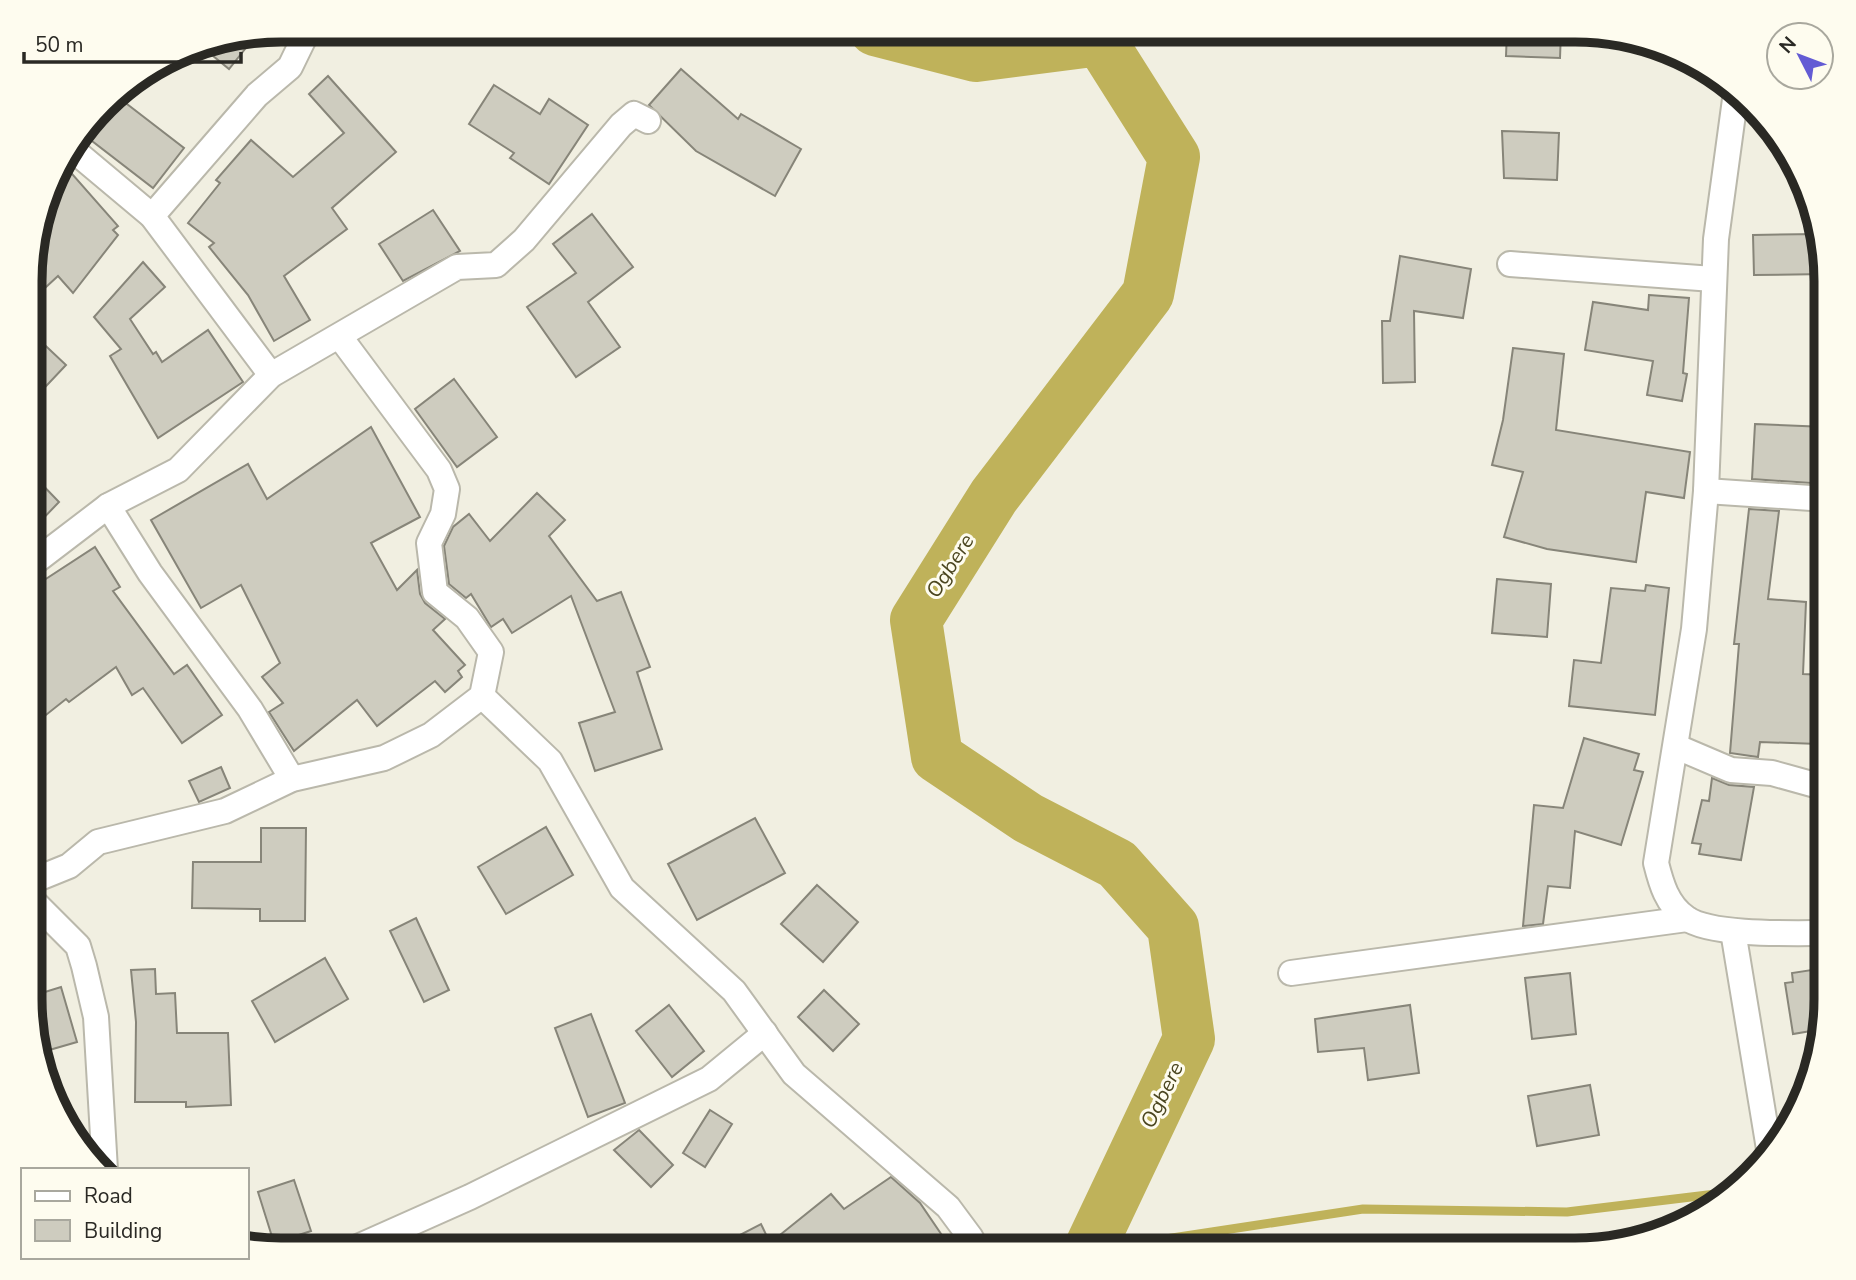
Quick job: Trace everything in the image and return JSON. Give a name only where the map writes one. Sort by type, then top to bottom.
[{"type":"street","points":[[152,216],[257,95],[290,67],[302,42]]},
{"type":"street","points":[[1687,919],[1663,892],[1656,863],[1677,747],[1694,629],[1706,491],[1716,239],[1735,103]]},
{"type":"street","points":[[42,556],[108,506],[178,470],[271,375],[457,267],[496,265],[524,240],[621,125],[634,114],[648,121]]},
{"type":"street","points":[[78,154],[152,216],[271,375]]},
{"type":"street","points":[[1510,264],[1713,279]]},
{"type":"street","points":[[43,877],[69,866],[97,842],[225,811],[292,779],[384,758],[431,735],[482,696],[491,652],[467,618],[435,592],[429,543],[443,514],[447,489],[439,470],[340,337]]},
{"type":"street","points":[[1706,491],[1813,498]]},
{"type":"street","points":[[108,506],[150,573],[250,709],[292,779]]},
{"type":"street","points":[[482,696],[550,761],[622,888],[734,991],[794,1074],[948,1207],[971,1238]]},
{"type":"street","points":[[1677,747],[1731,770],[1772,773],[1813,784]]},
{"type":"street","points":[[43,911],[78,946],[84,966],[96,1017],[104,1160]]},
{"type":"street","points":[[1291,973],[1687,919],[1732,931],[1813,933]]},
{"type":"street","points":[[1732,931],[1767,1140]]},
{"type":"street","points":[[380,1237],[470,1197],[709,1079],[765,1032]]},
{"type":"building","points":[[1507,43],[1561,43],[1560,58],[1506,56]]},
{"type":"building","points":[[249,44],[229,69],[210,53]]},
{"type":"building","points":[[681,69],[738,119],[741,114],[801,149],[775,196],[696,151],[649,105]]},
{"type":"building","points":[[328,76],[396,152],[332,208],[347,229],[284,276],[310,320],[274,341],[248,295],[209,247],[214,243],[188,223],[220,183],[216,180],[251,140],[293,177],[344,133],[309,94]]},
{"type":"building","points":[[494,85],[540,114],[549,99],[588,125],[549,184],[510,158],[514,153],[469,124]]},
{"type":"building","points":[[123,101],[184,148],[153,188],[89,139]]},
{"type":"building","points":[[1502,131],[1559,133],[1557,180],[1504,178]]},
{"type":"building","points":[[70,171],[118,226],[113,230],[118,235],[73,293],[58,276],[42,291],[44,250],[50,219]]},
{"type":"building","points":[[433,210],[460,251],[403,281],[379,244]]},
{"type":"building","points":[[592,214],[633,267],[588,302],[620,347],[576,377],[527,307],[576,273],[553,244]]},
{"type":"building","points":[[1809,234],[1813,274],[1754,275],[1753,235]]},
{"type":"building","points":[[1400,256],[1471,269],[1463,318],[1414,311],[1415,382],[1383,383],[1382,321],[1390,321]]},
{"type":"building","points":[[143,262],[165,287],[130,319],[153,354],[156,352],[162,362],[208,330],[243,382],[158,438],[110,356],[121,349],[94,317]]},
{"type":"building","points":[[1649,295],[1689,298],[1683,373],[1687,374],[1682,401],[1647,395],[1653,361],[1585,350],[1593,302],[1648,310]]},
{"type":"building","points":[[42,342],[66,365],[42,390]]},
{"type":"building","points":[[1513,348],[1564,354],[1556,430],[1690,452],[1684,498],[1646,492],[1636,562],[1547,549],[1504,537],[1523,472],[1492,465],[1503,420]]},
{"type":"building","points":[[454,379],[497,437],[457,467],[415,409]]},
{"type":"building","points":[[1755,424],[1813,426],[1813,483],[1752,479]]},
{"type":"building","points":[[371,427],[420,517],[371,543],[397,590],[417,570],[420,594],[425,603],[445,619],[433,630],[465,665],[458,671],[462,677],[445,692],[435,681],[377,726],[357,700],[294,751],[269,712],[283,703],[262,677],[280,663],[241,585],[201,608],[151,520],[248,464],[267,499]]},
{"type":"building","points":[[42,485],[59,502],[42,519]]},
{"type":"building","points":[[537,493],[565,520],[549,536],[597,601],[621,592],[650,667],[637,672],[662,749],[595,771],[579,723],[615,712],[571,596],[512,633],[503,619],[491,627],[471,594],[466,598],[449,584],[444,546],[453,527],[469,514],[490,541]]},
{"type":"building","points":[[1749,509],[1779,511],[1768,599],[1806,602],[1803,674],[1813,674],[1813,744],[1760,742],[1758,757],[1730,753],[1739,644],[1734,644]]},
{"type":"building","points":[[95,547],[120,587],[113,591],[174,674],[187,665],[222,715],[182,743],[143,688],[132,695],[116,667],[69,702],[66,699],[43,718],[42,581]]},
{"type":"building","points":[[1497,579],[1551,584],[1547,637],[1492,633]]},
{"type":"building","points":[[1646,585],[1669,588],[1655,715],[1569,706],[1574,660],[1601,663],[1611,588],[1645,591]]},
{"type":"building","points":[[1584,738],[1639,754],[1634,770],[1643,772],[1621,845],[1575,831],[1570,888],[1548,886],[1543,924],[1523,926],[1534,805],[1563,808]]},
{"type":"building","points":[[221,767],[230,788],[199,802],[189,781]]},
{"type":"building","points":[[1712,778],[1729,785],[1754,787],[1741,860],[1699,854],[1701,844],[1692,843],[1702,800],[1709,801]]},
{"type":"building","points":[[755,818],[785,873],[697,920],[668,864]]},
{"type":"building","points":[[546,827],[573,875],[506,914],[478,867]]},
{"type":"building","points":[[261,828],[306,828],[305,921],[260,921],[260,909],[192,908],[193,862],[261,862]]},
{"type":"building","points":[[817,885],[858,922],[823,962],[781,924]]},
{"type":"building","points":[[416,918],[449,990],[424,1002],[390,931]]},
{"type":"building","points":[[325,958],[348,999],[275,1042],[252,1001]]},
{"type":"building","points":[[155,969],[156,994],[175,993],[177,1033],[228,1033],[231,1105],[186,1107],[186,1102],[135,1102],[136,1022],[131,970]]},
{"type":"building","points":[[1813,970],[1812,1031],[1793,1034],[1785,983],[1793,982],[1792,973]]},
{"type":"building","points":[[1570,973],[1576,1034],[1532,1039],[1525,978]]},
{"type":"building","points":[[61,987],[77,1042],[48,1050],[43,993]]},
{"type":"building","points":[[824,990],[859,1024],[833,1051],[798,1017]]},
{"type":"building","points":[[669,1005],[704,1051],[672,1077],[636,1031]]},
{"type":"building","points":[[1410,1005],[1419,1073],[1368,1080],[1364,1048],[1318,1052],[1315,1019]]},
{"type":"building","points":[[591,1014],[625,1103],[588,1117],[555,1028]]},
{"type":"building","points":[[1590,1085],[1599,1135],[1537,1146],[1528,1096]]},
{"type":"building","points":[[710,1110],[732,1124],[705,1167],[683,1153]]},
{"type":"building","points":[[639,1130],[673,1165],[651,1187],[614,1150]]},
{"type":"building","points":[[891,1177],[920,1203],[944,1238],[777,1237],[831,1194],[844,1209]]},
{"type":"building","points":[[294,1180],[311,1231],[292,1237],[272,1237],[258,1192]]},
{"type":"building","points":[[761,1224],[767,1237],[735,1237]]},
{"type":"waterway","name":"Ogbere","points":[[924,42],[976,56],[1080,43]]},
{"type":"waterway","name":"Ogbere","points":[[1095,1238],[1189,1039],[1173,927],[1117,864],[1028,818],[937,757],[916,620],[994,496],[1148,294],[1174,157],[1102,43]]},
{"type":"waterway","points":[[1174,1238],[1363,1209],[1567,1212],[1713,1194]]}]
